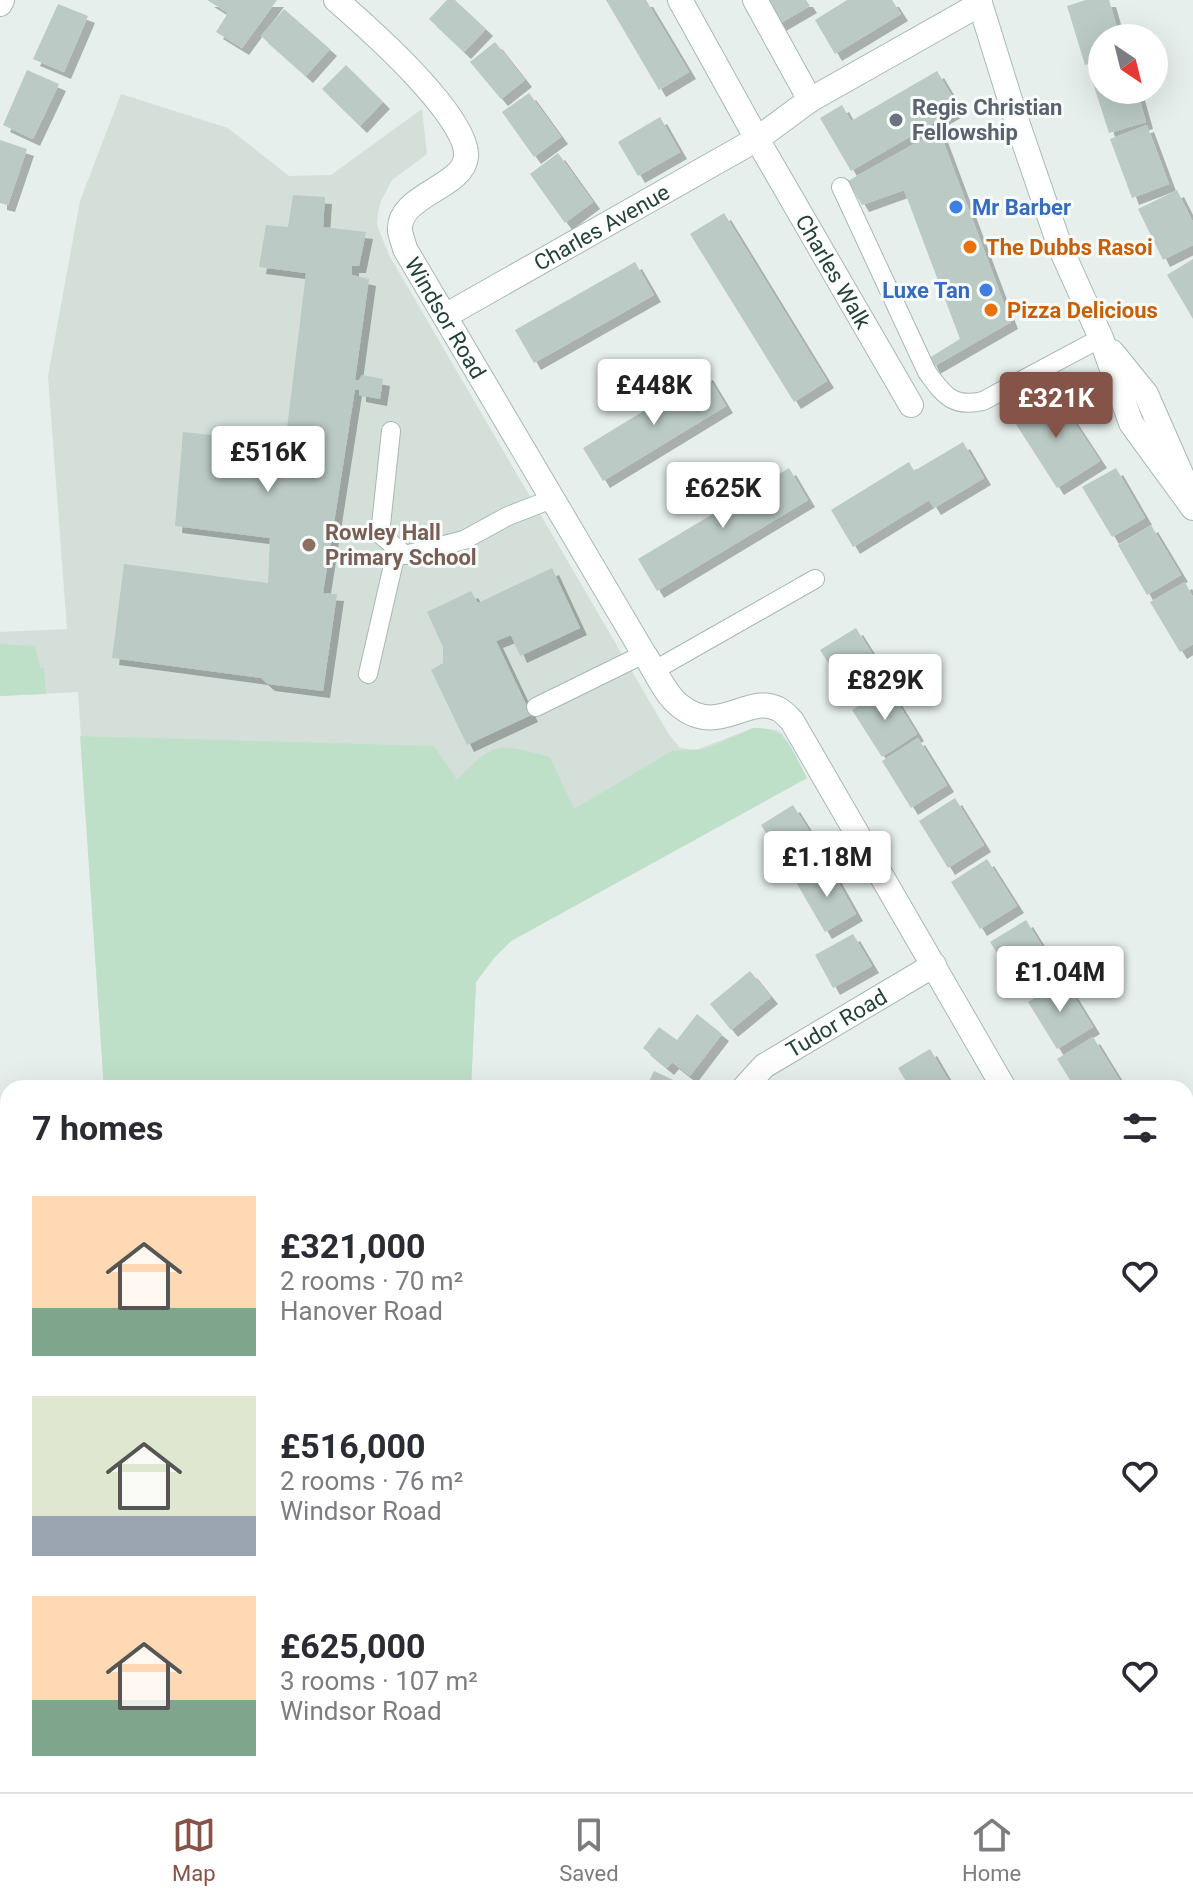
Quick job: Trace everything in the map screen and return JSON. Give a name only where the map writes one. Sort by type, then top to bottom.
[{"type":"street","name":"Windsor Road","points":[[336,0],[403,63],[443,106],[459,130],[466,157],[459,173],[427,194],[407,212],[399,229],[405,249],[650,662],[677,704],[696,716],[727,716],[763,705],[779,709],[792,721],[999,1080]]},
{"type":"street","points":[[680,0],[757,139]]},
{"type":"street","points":[[755,0],[810,100]]},
{"type":"street","name":"Charles Avenue","points":[[445,316],[757,139],[810,100],[980,2]]},
{"type":"street","points":[[980,2],[1060,247],[1101,338],[1131,423],[1193,508]]},
{"type":"street","name":"Charles Walk","points":[[757,139],[911,405]]},
{"type":"street","points":[[1101,338],[1146,394],[1193,501]]},
{"type":"street","name":"Tudor Road","points":[[751,1080],[764,1066],[934,965]]},
{"type":"lane","points":[[841,187],[927,372],[947,398],[969,404],[983,401],[1101,338]]},
{"type":"lane","points":[[391,431],[380,534],[405,555],[464,540],[508,516],[552,499]]},
{"type":"lane","points":[[368,674],[397,548]]},
{"type":"lane","points":[[536,707],[650,662],[815,579]]},
{"type":"shaded area","name":"Rowley Hall Primary School","points":[[121,94],[228,128],[289,176],[331,175],[422,109],[427,154],[392,180],[378,213],[377,225],[389,255],[668,733],[680,748],[696,750],[753,728],[776,730],[782,733],[807,778],[511,941],[476,982],[471,1080],[103,1080],[78,692],[0,696],[0,632],[67,629],[48,376],[80,201]]},
{"type":"green space","points":[[0,644],[35,646],[40,667],[44,668],[46,694],[0,696]]},
{"type":"green space","points":[[753,728],[774,731],[788,742],[807,778],[511,941],[476,982],[471,1080],[103,1080],[80,736],[434,746],[457,780],[490,751],[498,748],[519,749],[550,757],[574,809],[672,751],[706,749]]},
{"type":"building","points":[[207,0],[277,0],[242,48],[216,32],[228,13]]},
{"type":"building","points":[[447,0],[455,0],[486,29],[464,52],[429,19]]},
{"type":"building","points":[[606,0],[646,0],[689,72],[659,90]]},
{"type":"building","points":[[765,0],[806,0],[810,6],[779,24]]},
{"type":"building","points":[[847,0],[892,0],[901,14],[835,54],[815,20]]},
{"type":"building","points":[[1086,0],[1109,0],[1116,24],[1088,24],[1088,64],[1085,65],[1067,6]]},
{"type":"building","points":[[58,4],[88,16],[64,72],[33,59]]},
{"type":"building","points":[[284,9],[330,49],[306,76],[261,36]]},
{"type":"building","points":[[495,42],[525,80],[501,99],[470,62]]},
{"type":"building","points":[[346,65],[383,102],[360,126],[322,89]]},
{"type":"building","points":[[27,70],[59,84],[33,139],[3,125]]},
{"type":"building","name":"Regis Christian Fellowship","points":[[937,71],[959,108],[851,171],[820,118],[842,105],[851,121]]},
{"type":"building","points":[[529,93],[561,137],[534,157],[502,112]]},
{"type":"building","points":[[1100,104],[1141,104],[1146,122],[1109,133]]},
{"type":"building","points":[[660,117],[680,152],[638,176],[618,142]]},
{"type":"building","points":[[1147,125],[1169,184],[1132,198],[1110,139]]},
{"type":"building","points":[[939,130],[1011,322],[933,367],[929,358],[960,339],[904,190],[862,205],[848,181]]},
{"type":"building","points":[[0,140],[27,149],[8,205],[0,203]]},
{"type":"building","points":[[558,153],[593,202],[565,223],[530,174]]},
{"type":"building","points":[[1177,190],[1193,222],[1193,245],[1163,260],[1138,209]]},
{"type":"building","points":[[293,195],[325,197],[323,227],[366,232],[359,266],[352,266],[352,275],[369,279],[355,380],[362,375],[383,379],[380,399],[359,395],[359,390],[355,389],[323,593],[337,594],[323,691],[268,684],[261,678],[112,658],[124,564],[268,583],[270,538],[175,526],[183,432],[221,436],[219,462],[282,469],[306,273],[259,267],[266,225],[288,227]]},
{"type":"building","points":[[724,213],[827,381],[794,402],[690,234]]},
{"type":"building","points":[[1193,259],[1193,319],[1167,275]]},
{"type":"building","points":[[635,262],[654,295],[534,363],[515,330]]},
{"type":"building","points":[[706,373],[726,406],[603,481],[583,448]]},
{"type":"building","points":[[1054,391],[1100,461],[1057,488],[1012,418]]},
{"type":"building","points":[[963,442],[984,478],[934,508],[929,500],[853,547],[831,510],[909,462],[914,471]]},
{"type":"building","points":[[789,468],[808,500],[657,591],[638,559]]},
{"type":"building","points":[[1116,468],[1145,518],[1112,537],[1082,487]]},
{"type":"building","points":[[1151,525],[1181,575],[1147,595],[1118,545]]},
{"type":"building","points":[[552,568],[580,628],[520,656],[511,635],[496,641],[531,715],[467,745],[431,670],[443,663],[443,647],[427,612],[471,591],[478,603]]},
{"type":"building","points":[[1185,582],[1193,597],[1193,644],[1180,652],[1150,602]]},
{"type":"building","points":[[856,628],[885,674],[850,697],[820,650]]},
{"type":"building","points":[[888,687],[917,734],[882,757],[852,710]]},
{"type":"building","points":[[918,738],[947,785],[911,808],[882,761]]},
{"type":"building","points":[[955,798],[984,845],[948,868],[919,821]]},
{"type":"building","points":[[793,805],[823,853],[791,873],[761,825]]},
{"type":"building","points":[[987,859],[1017,906],[980,929],[951,882]]},
{"type":"building","points":[[829,866],[856,914],[825,932],[797,884]]},
{"type":"building","points":[[1026,920],[1055,967],[1019,989],[990,942]]},
{"type":"building","points":[[853,934],[872,966],[833,988],[815,955]]},
{"type":"building","points":[[750,971],[771,997],[731,1030],[710,1004]]},
{"type":"building","points":[[1064,980],[1093,1027],[1057,1049],[1028,1002]]},
{"type":"building","points":[[697,1014],[722,1034],[690,1076],[672,1062],[667,1068],[643,1048],[659,1027],[677,1040]]},
{"type":"building","points":[[1093,1037],[1120,1080],[1070,1080],[1057,1059]]},
{"type":"building","points":[[930,1049],[948,1080],[905,1080],[898,1068]]},
{"type":"building","points":[[654,1071],[673,1080],[650,1080]]},
{"type":"place","name":"Regis Christian Fellowship","points":[[896,120]]},
{"type":"place","name":"Mr Barber","points":[[956,207]]},
{"type":"place","name":"The Dubbs Rasoi","points":[[970,247]]},
{"type":"place","name":"Luxe Tan","points":[[986,290]]},
{"type":"place","name":"Pizza Delicious","points":[[991,310]]},
{"type":"place","name":"Rowley Hall Primary School","points":[[309,545]]}]
